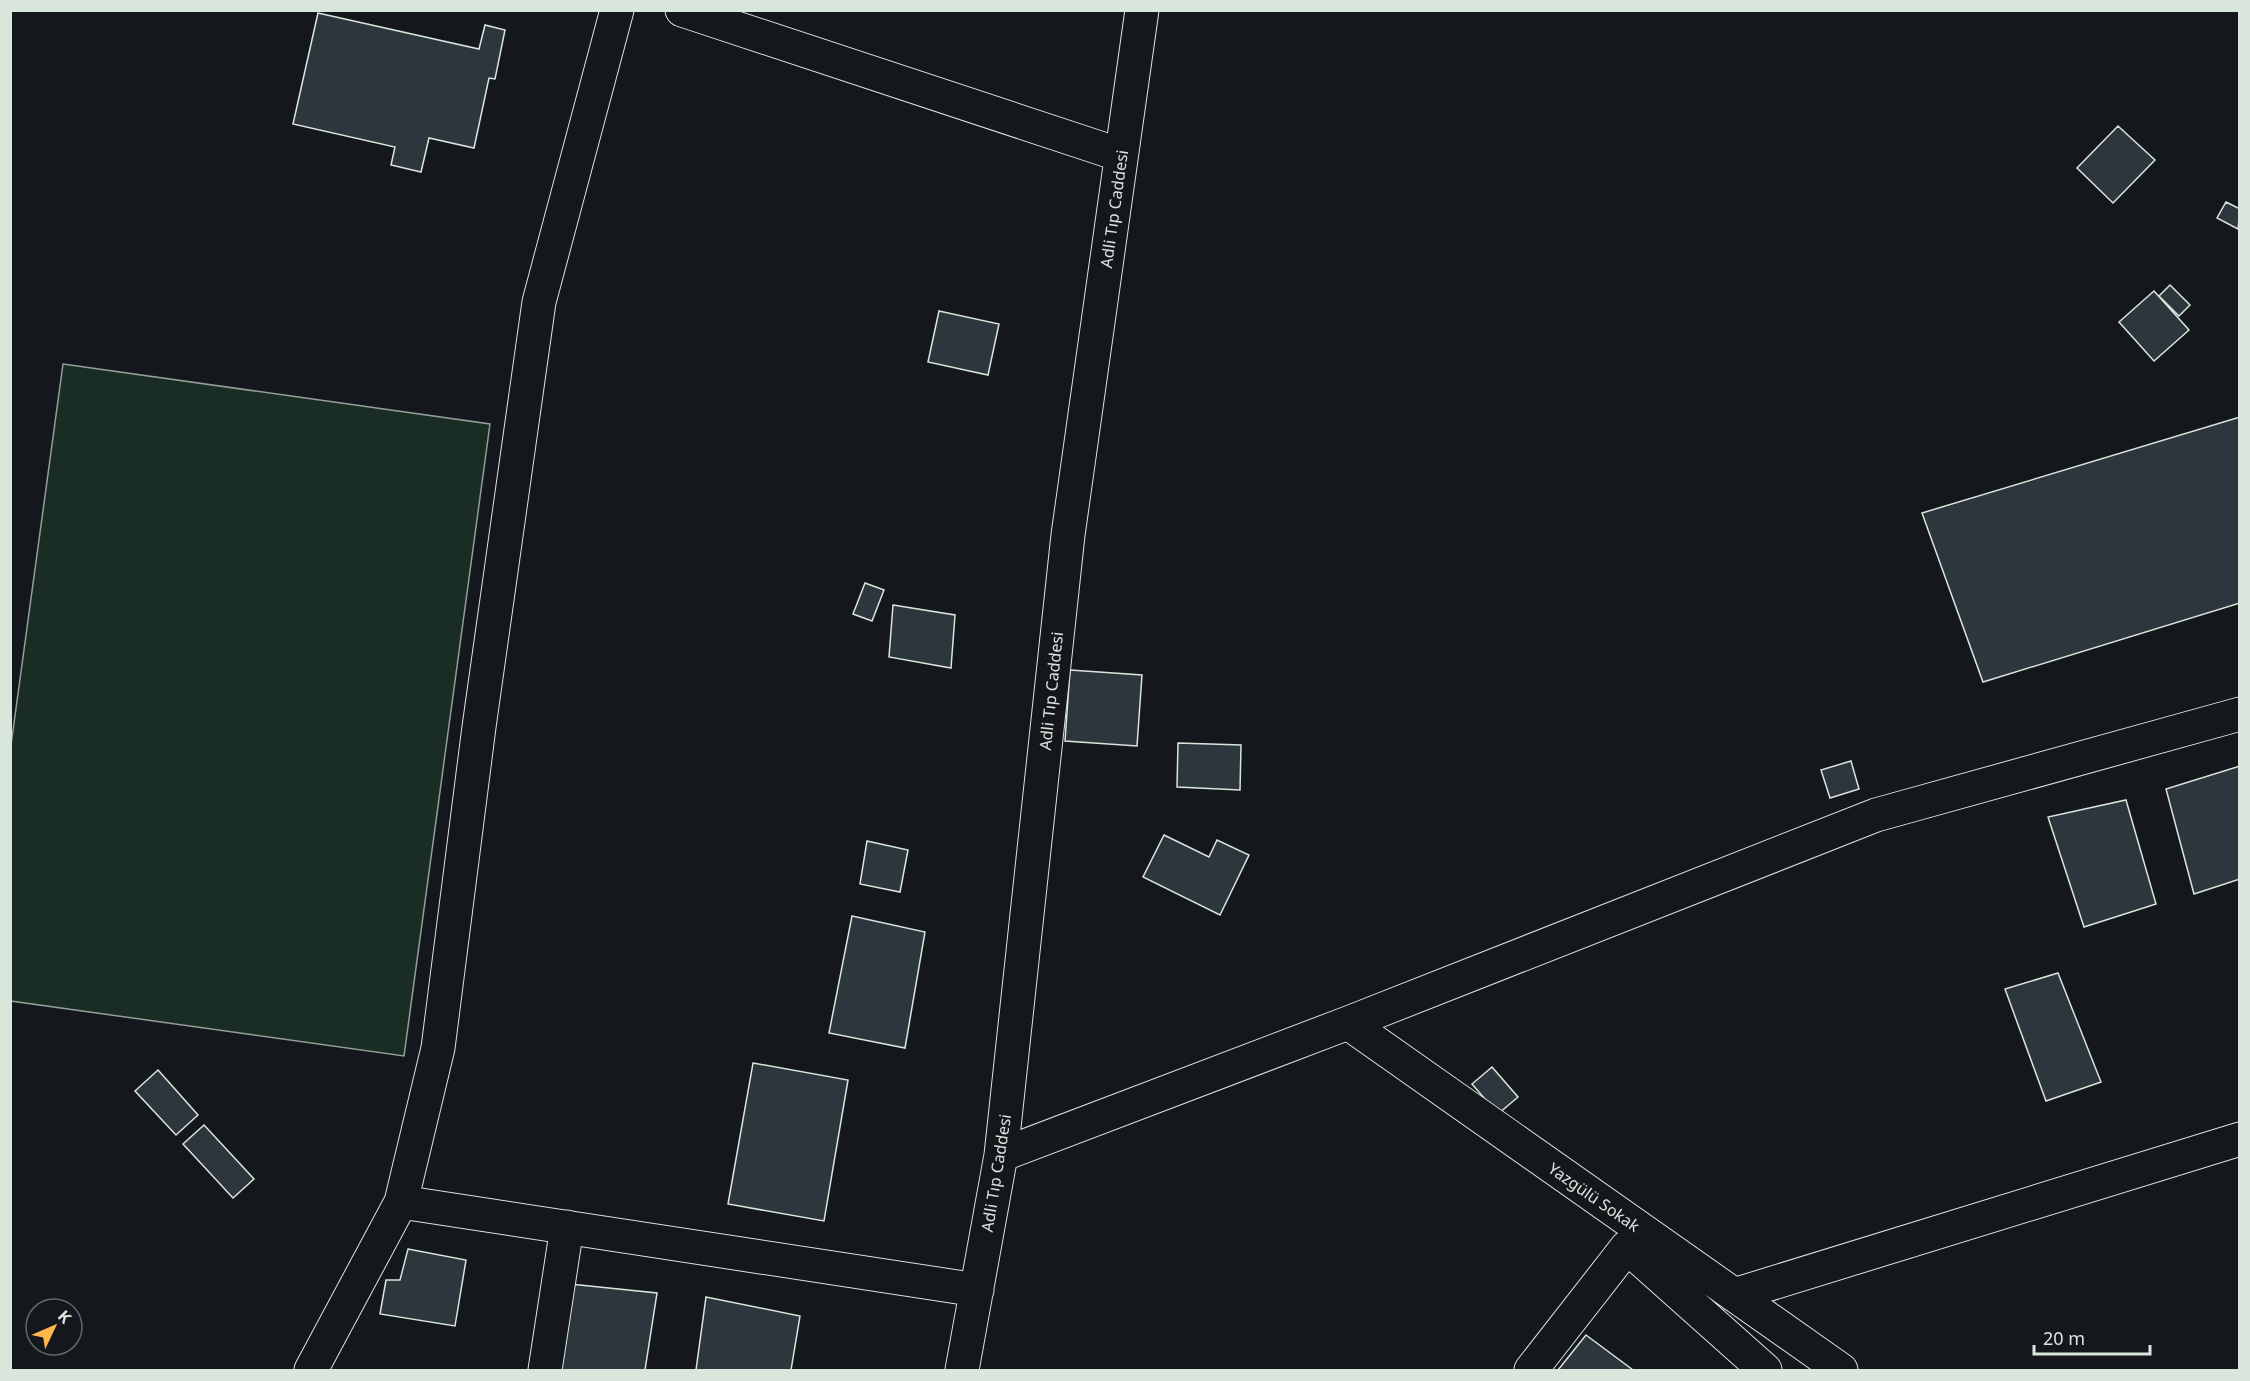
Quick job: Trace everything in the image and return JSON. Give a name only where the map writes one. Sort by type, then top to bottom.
[{"type":"street","points":[[311,1371],[401,1202],[438,1048],[510,495],[539,302],[617,10]]},
{"type":"street","points":[[682,10],[1121,154]]},
{"type":"street","name":"Adli Tıp Caddesi","points":[[962,1371],[1001,1155],[1068,535],[1142,10]]},
{"type":"street","points":[[1001,1155],[1348,1023],[1876,815],[2240,714]]},
{"type":"street","name":"Yazgülü Sokak","points":[[1348,1023],[1841,1371]]},
{"type":"street","points":[[1734,1295],[2240,1139]]},
{"type":"street","points":[[401,1202],[976,1290]]},
{"type":"street","points":[[545,1371],[567,1227]]},
{"type":"street","points":[[1531,1371],[1627,1247],[1765,1371]]},
{"type":"green space","points":[[63,364],[490,424],[404,1056],[11,1001],[11,745]]},
{"type":"building","points":[[318,13],[479,49],[485,25],[505,30],[495,79],[489,78],[474,148],[429,138],[421,172],[391,165],[395,147],[293,124]]},
{"type":"building","points":[[2118,126],[2155,160],[2113,203],[2077,168]]},
{"type":"building","points":[[2226,202],[2240,209],[2238,229],[2217,218]]},
{"type":"building","points":[[2170,285],[2190,305],[2179,316],[2159,296]]},
{"type":"building","points":[[2154,291],[2189,330],[2154,361],[2119,322]]},
{"type":"building","points":[[939,311],[999,324],[988,375],[928,362]]},
{"type":"building","points":[[2240,417],[2240,603],[1983,682],[1922,513]]},
{"type":"building","points":[[865,583],[884,590],[872,621],[853,614]]},
{"type":"building","points":[[893,605],[955,615],[951,668],[889,657]]},
{"type":"building","points":[[1070,670],[1142,675],[1137,746],[1065,741]]},
{"type":"building","points":[[1178,743],[1241,745],[1240,790],[1177,787]]},
{"type":"building","points":[[1851,761],[1859,789],[1830,798],[1821,770]]},
{"type":"building","points":[[2240,766],[2240,879],[2194,894],[2166,789]]},
{"type":"building","points":[[2126,800],[2156,904],[2084,927],[2048,817]]},
{"type":"building","points":[[1164,835],[1209,857],[1217,840],[1249,855],[1220,915],[1143,877]]},
{"type":"building","points":[[867,841],[908,850],[900,892],[860,884]]},
{"type":"building","points":[[852,916],[925,932],[905,1048],[829,1033]]},
{"type":"building","points":[[2058,973],[2101,1082],[2046,1101],[2005,989]]},
{"type":"building","points":[[753,1063],[848,1080],[824,1221],[728,1204]]},
{"type":"building","points":[[1492,1067],[1518,1097],[1498,1114],[1472,1084]]},
{"type":"building","points":[[158,1070],[198,1115],[176,1135],[135,1091]]},
{"type":"building","points":[[204,1125],[254,1179],[233,1198],[183,1144]]},
{"type":"building","points":[[408,1249],[466,1260],[455,1326],[380,1314],[386,1280],[400,1280]]},
{"type":"building","points":[[570,1284],[657,1293],[645,1370],[553,1370]]},
{"type":"building","points":[[706,1297],[800,1316],[791,1370],[696,1370]]},
{"type":"building","points":[[1586,1335],[1633,1370],[1558,1370]]}]
